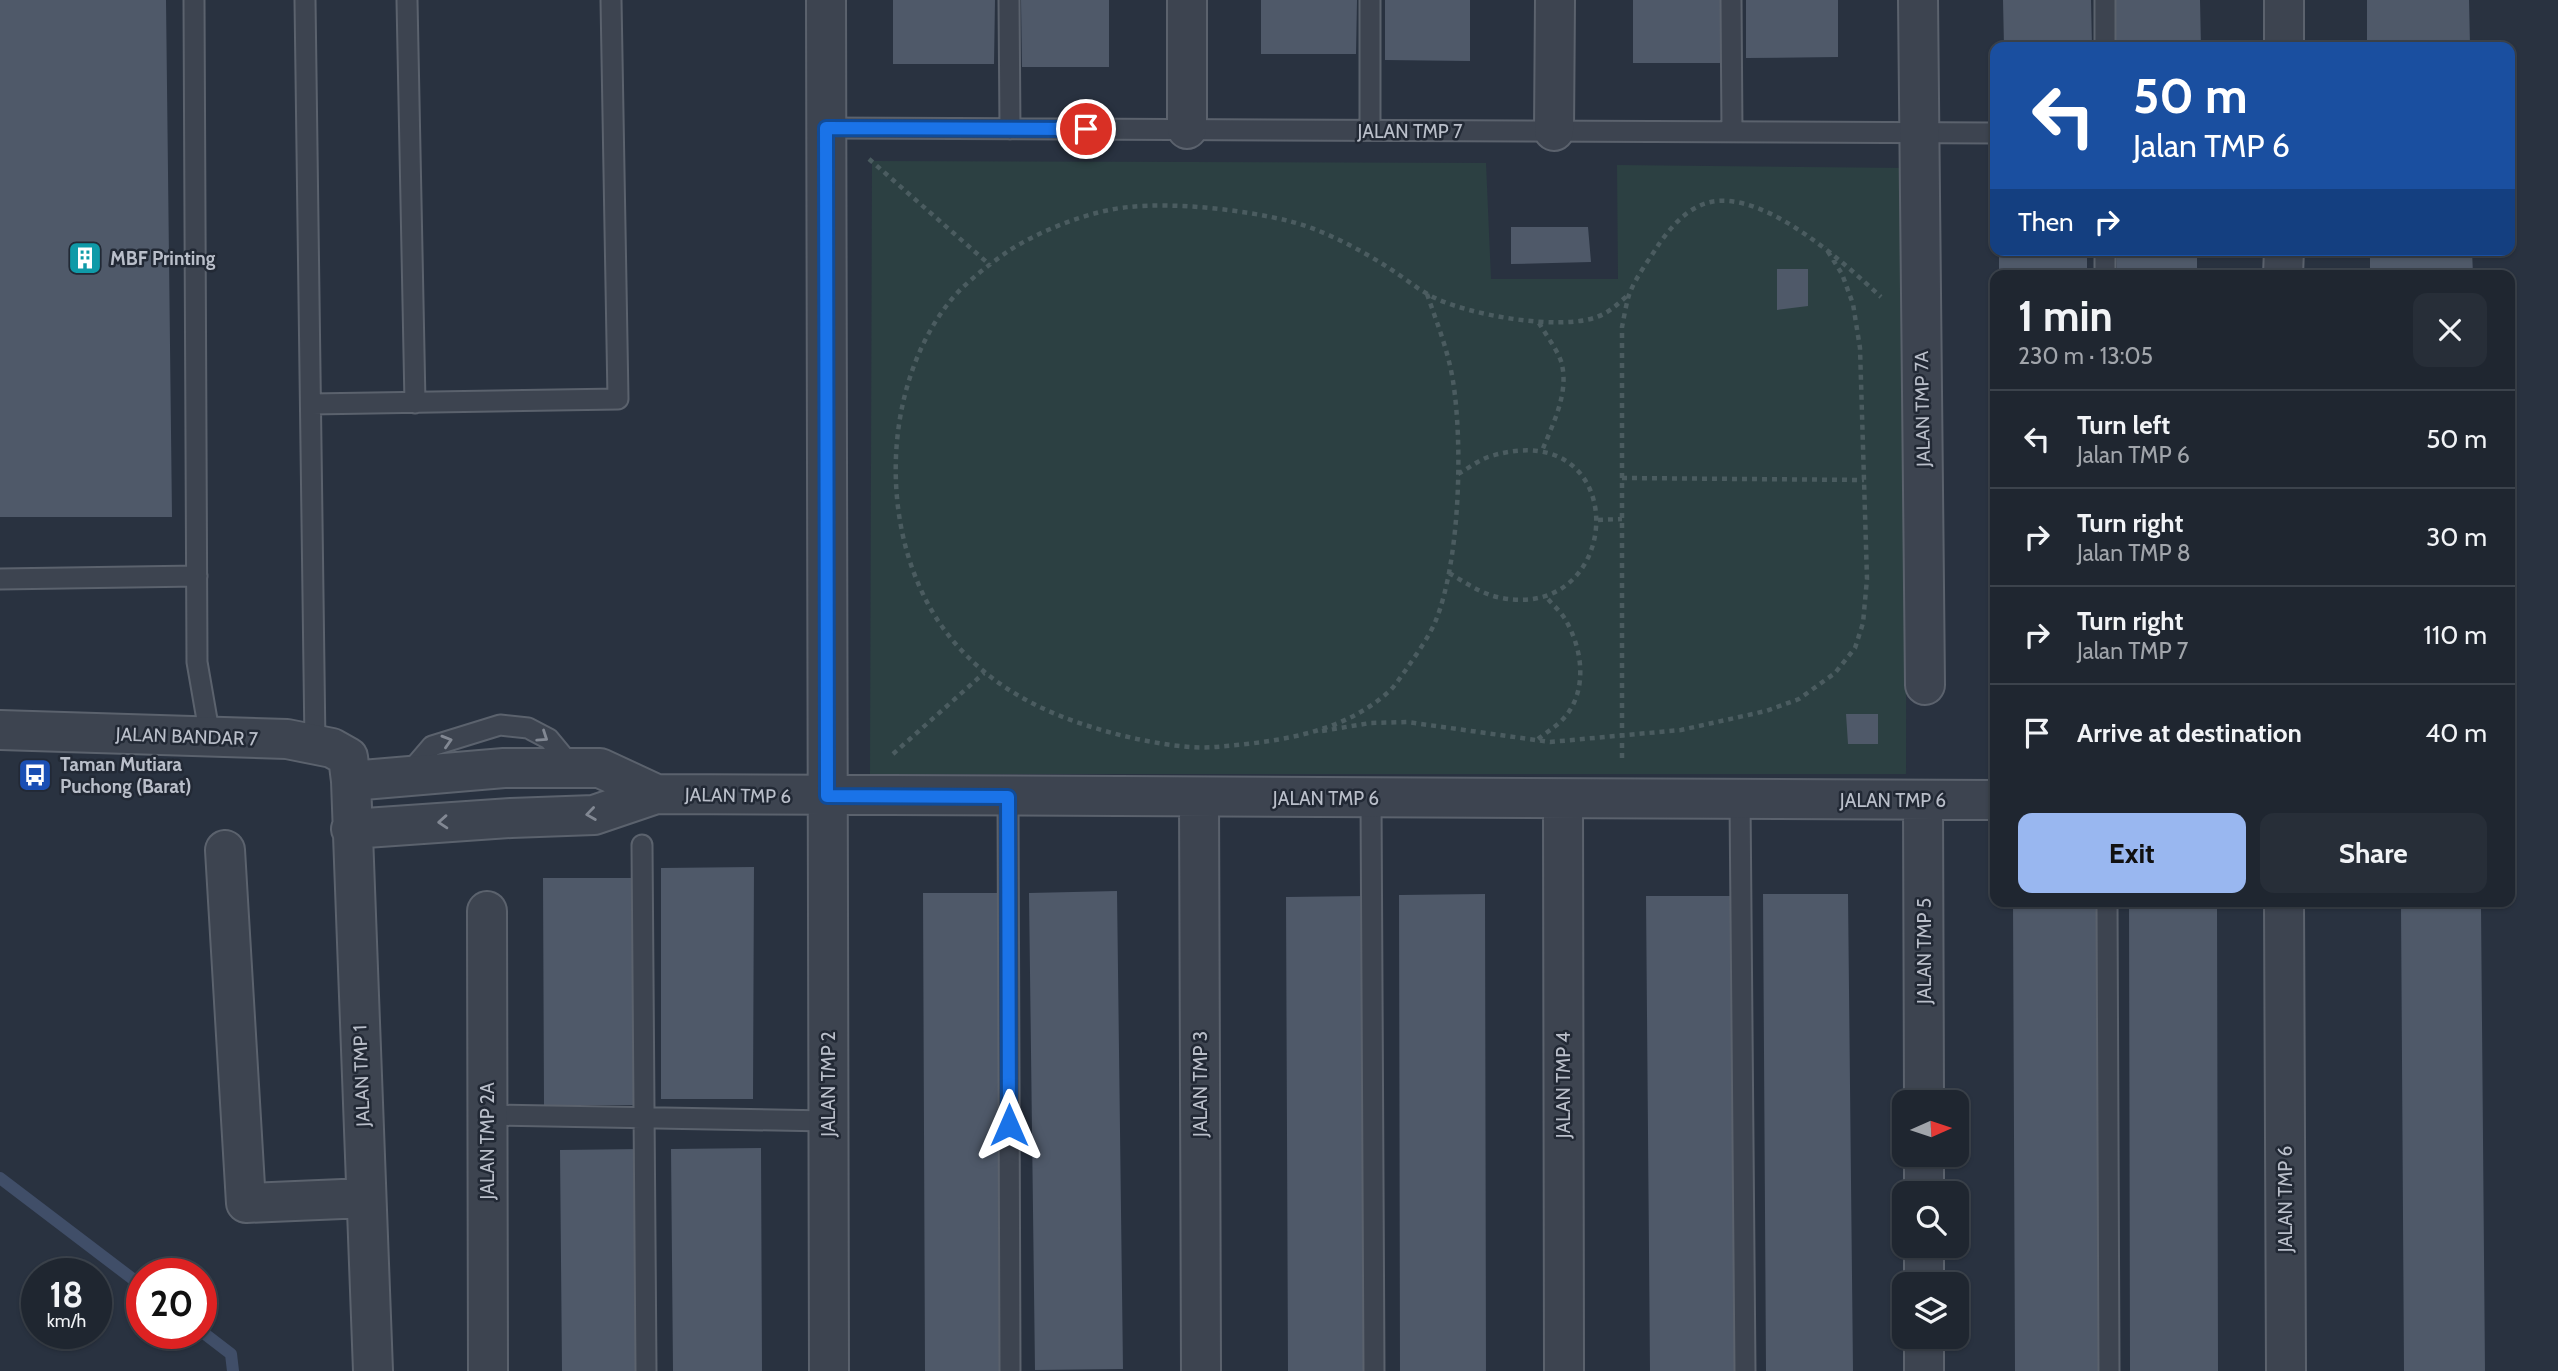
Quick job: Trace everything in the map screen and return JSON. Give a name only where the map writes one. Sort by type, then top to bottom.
[{"type":"street","name":"JALAN TMP 2","points":[[826,0],[839,796],[828,1121],[829,1371]]},
{"type":"street","points":[[1187,0],[1187,129]]},
{"type":"street","points":[[1554,131],[1555,0]]},
{"type":"street","name":"JALAN TMP 7A","points":[[1918,0],[1925,685]]},
{"type":"street","points":[[2284,0],[2284,42]]},
{"type":"street","name":"JALAN BANDAR 7","points":[[0,730],[287,739],[332,748],[348,757],[351,781]]},
{"type":"street","name":"JALAN TMP 6","points":[[351,781],[504,768],[600,768],[656,794]]},
{"type":"street","name":"JALAN TMP 1","points":[[351,781],[373,1371]]},
{"type":"street","name":"JALAN TMP 6","points":[[351,829],[594,815],[656,794],[1990,800]]},
{"type":"street","name":"JALAN TMP 3","points":[[1199,797],[1201,1371]]},
{"type":"street","name":"JALAN TMP 4","points":[[1563,799],[1564,1371]]},
{"type":"street","name":"JALAN TMP 5","points":[[1923,800],[1924,1090]]},
{"type":"street","points":[[225,850],[246,1203],[366,1198]]},
{"type":"street","name":"JALAN TMP 6","points":[[2284,907],[2286,1371]]},
{"type":"street","name":"JALAN TMP 2A","points":[[487,911],[488,1371]]},
{"type":"street","points":[[1924,1349],[1924,1371]]},
{"type":"lane","points":[[194,0],[197,662],[210,737]]},
{"type":"lane","points":[[305,0],[315,744]]},
{"type":"lane","points":[[407,0],[415,403]]},
{"type":"lane","points":[[311,404],[618,399],[611,0]]},
{"type":"lane","points":[[1009,0],[1010,129]]},
{"type":"lane","points":[[1370,0],[1370,130]]},
{"type":"lane","points":[[1731,0],[1732,132]]},
{"type":"lane","points":[[2105,0],[2105,42]]},
{"type":"lane","name":"JALAN TMP 7","points":[[826,128],[1990,133]]},
{"type":"lane","points":[[0,579],[197,576]]},
{"type":"lane","points":[[1008,797],[1010,1371]]},
{"type":"lane","points":[[1371,798],[1374,1371]]},
{"type":"lane","points":[[1740,800],[1745,1371]]},
{"type":"lane","points":[[642,845],[646,1371]]},
{"type":"lane","points":[[2108,907],[2109,1371]]},
{"type":"lane","points":[[487,1115],[828,1121]]},
{"type":"path","points":[[826,128],[872,161],[990,265]]},
{"type":"path","points":[[1825,247],[1842,274],[1853,304],[1860,348],[1867,579],[1863,623],[1855,648],[1835,673],[1799,699],[1766,711],[1681,730],[1563,741],[1537,740],[1407,722],[1370,723],[1258,743],[1203,748],[1157,743],[1103,732],[1060,718],[1022,700],[984,673],[952,640],[925,600],[909,563],[899,507],[898,419],[922,344],[949,302],[990,265],[1019,246],[1089,216],[1127,207],[1205,208],[1291,222],[1342,242],[1383,264],[1427,294],[1462,310],[1538,322],[1592,319],[1612,310],[1629,294],[1649,260],[1680,218],[1699,205],[1720,200],[1745,203],[1794,227],[1825,247],[1888,304]]},
{"type":"path","points":[[1311,733],[1355,715],[1389,692],[1436,622],[1449,573],[1458,474],[1454,386],[1447,349],[1427,294]]},
{"type":"path","points":[[1623,799],[1622,327],[1629,294]]},
{"type":"path","points":[[1538,322],[1560,359],[1564,381],[1560,403],[1542,452]]},
{"type":"path","points":[[1449,573],[1476,589],[1502,598],[1548,598],[1587,564],[1598,520],[1596,504],[1586,480],[1569,461],[1542,452],[1519,451],[1489,456],[1458,474]]},
{"type":"path","points":[[1622,478],[1864,480]]},
{"type":"path","points":[[1598,520],[1622,519]]},
{"type":"path","points":[[1537,740],[1563,720],[1575,703],[1582,670],[1575,640],[1565,618],[1548,598]]},
{"type":"path","points":[[839,796],[870,774],[984,673]]},
{"type":"green space","points":[[872,161],[1486,163],[1491,279],[1618,279],[1617,165],[1907,168],[1906,774],[870,774]]},
{"type":"building","name":"MBF Printing","points":[[0,0],[166,0],[172,517],[0,517]]},
{"type":"building","points":[[893,0],[995,0],[994,64],[893,64]]},
{"type":"building","points":[[1021,0],[1109,0],[1109,67],[1022,67]]},
{"type":"building","points":[[1261,0],[1357,0],[1356,54],[1261,54]]},
{"type":"building","points":[[1385,0],[1470,0],[1470,61],[1385,60]]},
{"type":"building","points":[[1633,0],[1721,0],[1722,63],[1633,63]]},
{"type":"building","points":[[1746,0],[1838,0],[1838,57],[1746,58]]},
{"type":"building","points":[[2003,0],[2091,0],[2092,42],[2004,42]]},
{"type":"building","points":[[2113,0],[2200,0],[2201,42],[2114,42]]},
{"type":"building","points":[[2367,0],[2469,0],[2470,42],[2367,42]]},
{"type":"building","points":[[1511,227],[1588,227],[1591,262],[1511,264]]},
{"type":"building","points":[[1999,256],[2087,256],[2087,270],[1999,270]]},
{"type":"building","points":[[2116,256],[2197,256],[2197,270],[2117,270]]},
{"type":"building","points":[[2370,256],[2472,256],[2473,270],[2370,270]]},
{"type":"building","points":[[1777,269],[1808,269],[1808,306],[1777,310]]},
{"type":"building","points":[[1846,714],[1878,714],[1878,744],[1848,744]]},
{"type":"building","points":[[754,867],[753,1099],[661,1099],[661,868]]},
{"type":"building","points":[[543,878],[635,878],[637,1105],[544,1105]]},
{"type":"building","points":[[1117,891],[1123,1369],[1035,1370],[1029,893]]},
{"type":"building","points":[[923,893],[1003,893],[1006,1371],[925,1371]]},
{"type":"building","points":[[1485,894],[1486,1371],[1400,1371],[1399,895]]},
{"type":"building","points":[[1763,894],[1848,894],[1853,1371],[1766,1371]]},
{"type":"building","points":[[1367,896],[1369,1371],[1288,1371],[1286,897]]},
{"type":"building","points":[[1646,896],[1734,896],[1737,1371],[1650,1371]]},
{"type":"building","points":[[2013,907],[2100,907],[2103,1371],[2015,1371]]},
{"type":"building","points":[[2129,907],[2217,907],[2218,1371],[2130,1371]]},
{"type":"building","points":[[2401,907],[2481,907],[2485,1371],[2404,1371]]},
{"type":"building","points":[[761,1148],[762,1371],[673,1371],[671,1149]]},
{"type":"building","points":[[641,1149],[643,1371],[562,1371],[560,1150]]},
{"type":"waterway","points":[[0,1178],[126,1274]]},
{"type":"waterway","points":[[217,1343],[231,1354],[233,1371]]},
{"type":"place","name":"MBF Printing","points":[[85,258]]},
{"type":"place","name":"Taman Mutiara Puchong (Barat)","points":[[35,775]]},
{"type":"route","points":[[1009,1125],[1008,797],[827,796],[826,128],[1086,129]]}]
